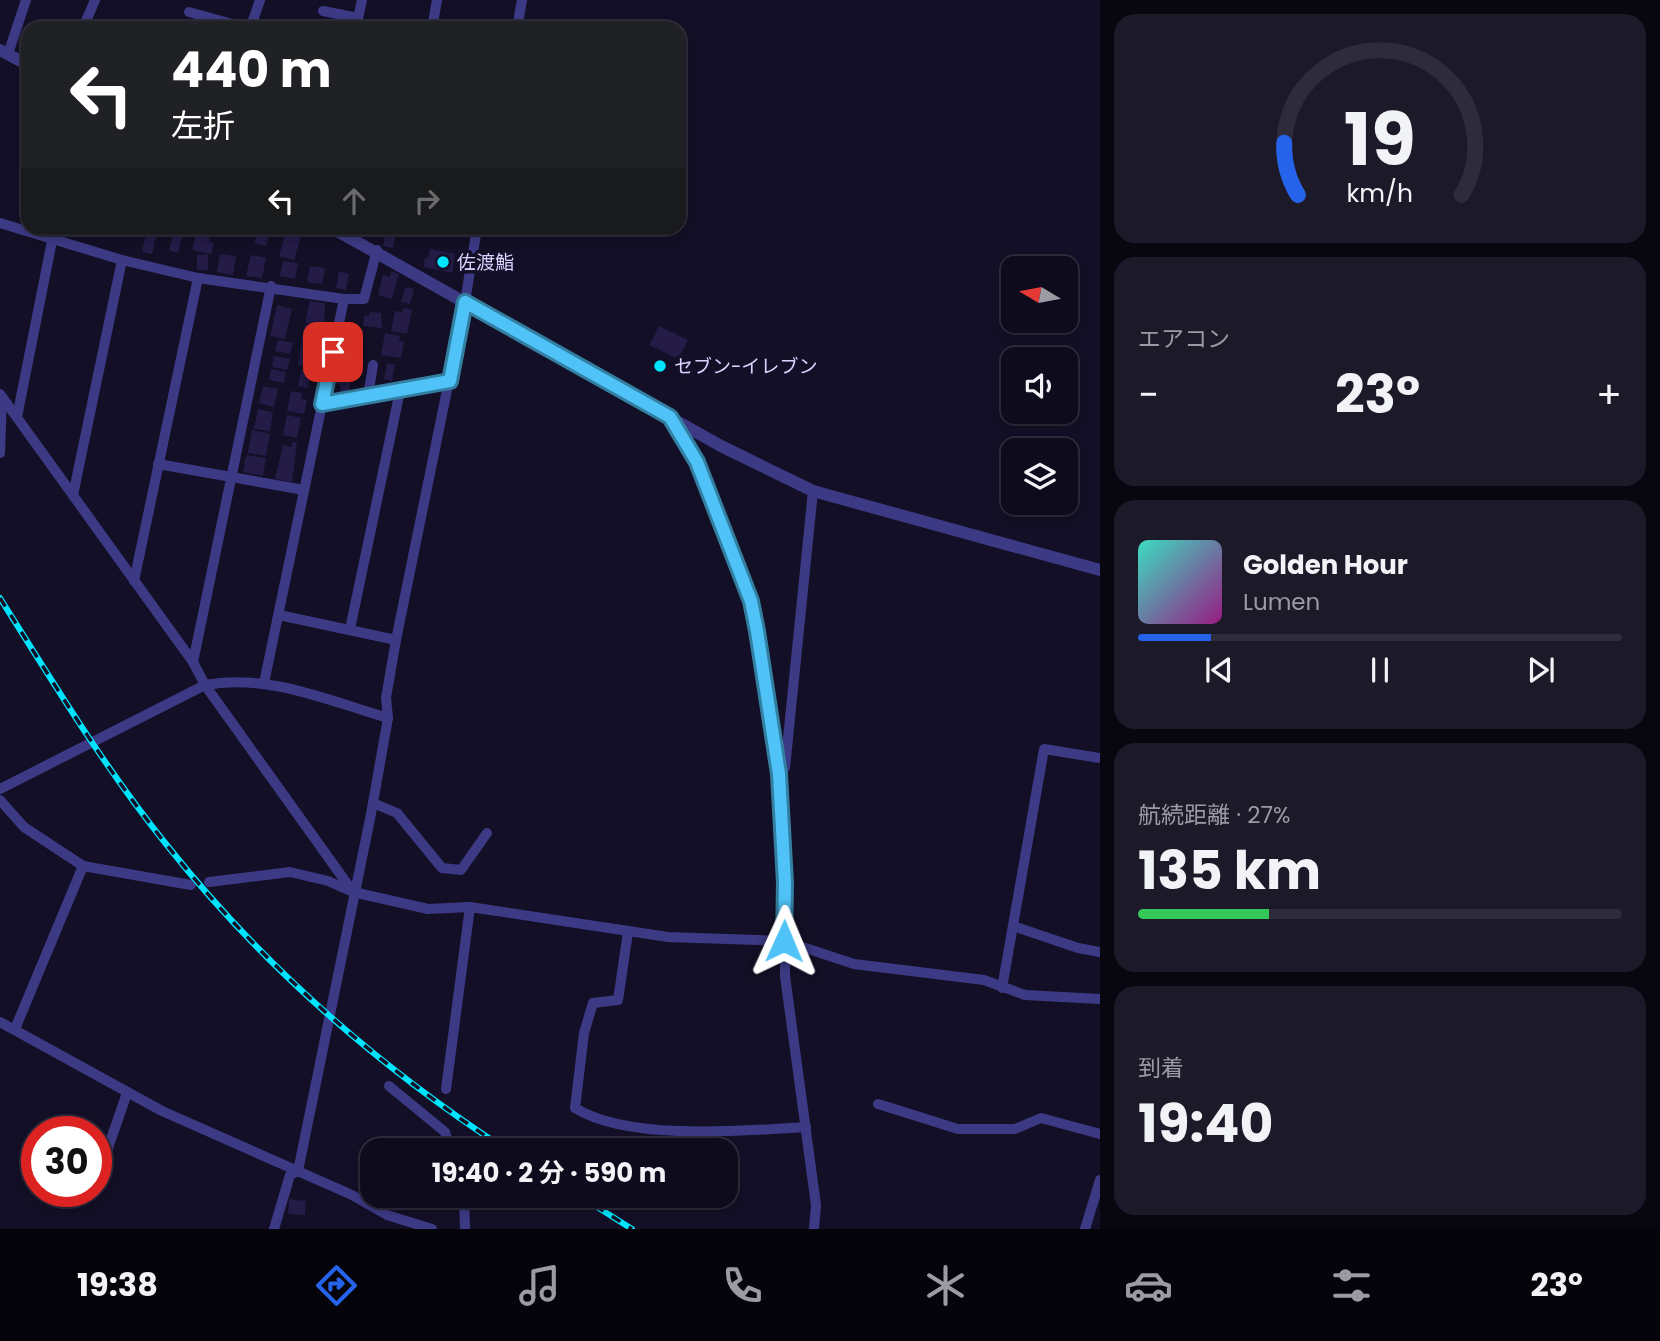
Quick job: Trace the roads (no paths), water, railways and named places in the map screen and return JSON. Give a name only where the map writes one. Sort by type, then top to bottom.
[{"type":"street","points":[[21,61],[4,52],[26,0]]},
{"type":"street","points":[[86,21],[95,0]]},
{"type":"street","points":[[253,21],[260,0]]},
{"type":"street","points":[[357,21],[362,0]]},
{"type":"street","points":[[433,21],[437,0]]},
{"type":"street","points":[[518,21],[522,0]]},
{"type":"street","points":[[323,11],[351,21]]},
{"type":"street","points":[[189,12],[221,21]]},
{"type":"street","points":[[0,223],[21,230]]},
{"type":"street","points":[[35,235],[198,278],[271,286],[344,299],[364,299],[377,250]]},
{"type":"street","points":[[346,235],[670,417],[813,491],[1100,570]]},
{"type":"street","points":[[298,1171],[373,803],[388,718],[386,698],[396,640],[450,381],[476,235]]},
{"type":"street","points":[[17,417],[52,241]]},
{"type":"street","points":[[73,495],[122,260]]},
{"type":"street","points":[[134,581],[198,278]]},
{"type":"street","points":[[194,662],[271,286]]},
{"type":"street","points":[[264,683],[344,299]]},
{"type":"street","points":[[368,396],[373,365]]},
{"type":"street","points":[[322,404],[450,381]]},
{"type":"street","points":[[350,629],[400,391]]},
{"type":"street","points":[[1,396],[194,662],[205,685],[353,892]]},
{"type":"street","points":[[0,453],[1,396]]},
{"type":"street","points":[[670,417],[697,462],[751,601],[779,774],[785,883],[785,976],[816,1205],[814,1229]]},
{"type":"street","points":[[158,464],[304,489]]},
{"type":"street","points":[[779,774],[785,768],[813,491]]},
{"type":"street","points":[[279,615],[396,640]]},
{"type":"street","points":[[0,789],[205,685],[230,680],[264,683],[388,718]]},
{"type":"street","points":[[1002,988],[1044,750],[1100,758]]},
{"type":"street","points":[[0,800],[24,827],[83,866],[191,885]]},
{"type":"street","points":[[373,803],[397,813],[442,868],[461,870],[487,833]]},
{"type":"street","points":[[15,1029],[83,866]]},
{"type":"street","points":[[209,882],[290,872],[328,881],[353,892],[428,909],[470,907],[668,937],[784,941],[854,964],[984,980],[1025,995],[1100,999]]},
{"type":"street","points":[[446,1089],[470,907]]},
{"type":"street","points":[[1013,926],[1078,948],[1100,951]]},
{"type":"street","points":[[628,932],[618,1000],[593,1003],[584,1033],[575,1108],[593,1119],[678,1131],[806,1128]]},
{"type":"street","points":[[0,1022],[127,1093],[352,1195],[387,1215],[432,1229]]},
{"type":"street","points":[[389,1086],[445,1132],[447,1138]]},
{"type":"street","points":[[112,1136],[127,1093]]},
{"type":"street","points":[[878,1104],[958,1129],[990,1132],[1014,1129],[1041,1118],[1100,1134]]},
{"type":"street","points":[[274,1229],[290,1175],[298,1171]]},
{"type":"street","points":[[1085,1229],[1100,1180]]},
{"type":"street","points":[[464,1208],[465,1229]]},
{"type":"railway","points":[[0,598],[121,785],[166,844],[241,931],[324,1011],[368,1048],[489,1138]]},
{"type":"railway","points":[[599,1208],[632,1229]]},
{"type":"place","name":"佐渡鮨","points":[[443,262]]},
{"type":"place","name":"セブン-イレブン","points":[[660,366]]}]
